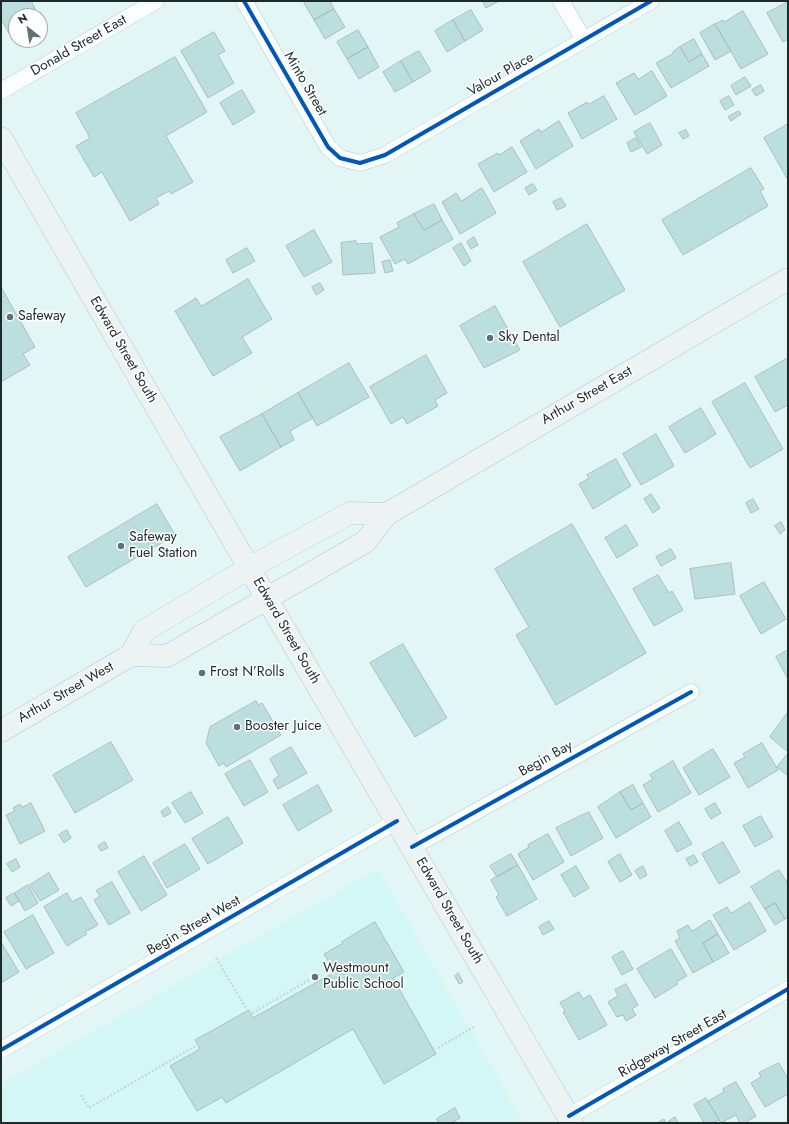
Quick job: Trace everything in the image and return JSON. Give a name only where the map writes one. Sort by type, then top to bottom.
[{"type":"main road","name":"Edward Street South","points":[[1,138],[249,568],[571,1120]]},
{"type":"main road","name":"Arthur Street East","points":[[267,599],[365,542],[387,514],[788,278]]},
{"type":"main road","points":[[267,599],[167,656],[131,655],[144,631],[249,568],[350,513],[387,514]]},
{"type":"main road","name":"Arthur Street West","points":[[1,731],[131,655]]},
{"type":"street","name":"Donald Street East","points":[[1,91],[156,1]]},
{"type":"street","name":"Minto Street","points":[[244,1],[328,147],[340,158],[360,163]]},
{"type":"street","points":[[561,1],[584,40]]},
{"type":"street","name":"Valour Place","points":[[360,163],[385,155],[651,1]]},
{"type":"street","name":"Begin Bay","points":[[412,847],[691,692]]},
{"type":"street","name":"Begin Street West","points":[[1,1050],[397,821]]},
{"type":"street","name":"Ridgeway Street East","points":[[571,1120],[788,989]]},
{"type":"path","points":[[216,958],[250,1015]]},
{"type":"path","points":[[81,1095],[89,1108],[321,973]]},
{"type":"path","points":[[438,1048],[474,1027]]},
{"type":"shaded area","name":"Westmount Public School","points":[[378,869],[524,1123],[1,1123],[1,1084]]},
{"type":"building","points":[[31,1],[35,8],[8,8],[8,31],[1,19],[1,2]]},
{"type":"building","points":[[307,1],[330,1],[334,9],[314,20],[304,3]]},
{"type":"building","points":[[483,1],[499,1],[486,8]]},
{"type":"building","points":[[788,2],[788,39],[783,42],[767,13]]},
{"type":"building","points":[[334,9],[345,27],[325,39],[314,20]]},
{"type":"building","points":[[471,10],[483,30],[465,41],[453,20]]},
{"type":"building","points":[[743,11],[768,54],[741,69],[715,24],[723,20],[724,22]]},
{"type":"building","points":[[453,20],[465,41],[447,52],[435,31]]},
{"type":"building","points":[[715,24],[731,51],[715,60],[700,33]]},
{"type":"building","points":[[358,30],[368,47],[347,59],[337,42]]},
{"type":"building","points":[[214,32],[225,51],[218,55],[234,83],[208,98],[181,51]]},
{"type":"building","points":[[694,39],[702,54],[689,62],[680,47]]},
{"type":"building","points":[[368,47],[379,67],[359,79],[347,59]]},
{"type":"building","points":[[680,47],[689,62],[702,54],[709,66],[671,88],[656,63],[674,53],[673,52]]},
{"type":"building","points":[[419,51],[431,71],[413,82],[401,61]]},
{"type":"building","points":[[175,57],[207,112],[166,136],[193,182],[171,194],[169,191],[156,198],[159,204],[130,221],[102,172],[94,177],[76,146],[90,138],[76,113]]},
{"type":"building","points":[[401,61],[413,82],[395,92],[383,72]]},
{"type":"building","points":[[652,71],[667,96],[635,115],[616,83],[634,73],[638,79]]},
{"type":"building","points":[[745,77],[751,86],[736,95],[731,86]]},
{"type":"building","points":[[761,85],[764,91],[756,96],[752,90]]},
{"type":"building","points":[[242,90],[255,112],[233,125],[220,103]]},
{"type":"building","points":[[604,96],[617,119],[582,139],[568,113],[587,102],[589,104]]},
{"type":"building","points":[[729,96],[734,105],[725,110],[720,101]]},
{"type":"building","points":[[739,111],[741,114],[731,121],[728,117]]},
{"type":"building","points":[[559,121],[573,146],[536,169],[520,141],[539,129],[541,132]]},
{"type":"building","points":[[650,123],[662,145],[647,154],[634,132]]},
{"type":"building","points":[[788,124],[788,180],[764,138]]},
{"type":"building","points":[[686,130],[689,136],[683,139],[679,133]]},
{"type":"building","points":[[636,138],[641,147],[631,152],[627,143]]},
{"type":"building","points":[[512,147],[527,172],[494,192],[478,164],[498,153],[499,155]]},
{"type":"building","points":[[751,168],[764,189],[760,191],[768,206],[683,255],[662,220]]},
{"type":"building","points":[[533,184],[537,190],[529,195],[525,188]]},
{"type":"building","points":[[482,188],[496,213],[460,234],[442,202],[456,193],[461,201]]},
{"type":"building","points":[[561,198],[566,206],[557,210],[553,202]]},
{"type":"building","points":[[434,204],[442,220],[424,230],[414,214]]},
{"type":"building","points":[[414,214],[424,230],[442,220],[453,239],[408,264],[405,259],[395,264],[380,237],[399,227],[397,223]]},
{"type":"building","points":[[587,224],[625,290],[560,327],[523,262]]},
{"type":"building","points":[[314,230],[332,262],[304,277],[286,246]]},
{"type":"building","points":[[474,237],[478,245],[471,249],[467,242]]},
{"type":"building","points":[[356,241],[357,244],[372,243],[375,273],[343,275],[341,243]]},
{"type":"building","points":[[461,243],[471,261],[464,266],[453,248]]},
{"type":"building","points":[[247,248],[255,261],[233,273],[226,260]]},
{"type":"building","points":[[390,260],[393,271],[385,273],[382,262]]},
{"type":"building","points":[[248,279],[272,319],[242,337],[252,353],[213,376],[175,311],[196,298],[201,306]]},
{"type":"building","points":[[320,283],[324,290],[316,295],[312,287]]},
{"type":"building","name":"Safeway","points":[[1,287],[35,347],[23,354],[30,365],[1,382]]},
{"type":"building","name":"Sky Dental","points":[[495,306],[520,350],[484,368],[460,326]]},
{"type":"building","points":[[426,355],[447,393],[435,400],[438,406],[407,424],[403,417],[391,424],[370,387]]},
{"type":"building","points":[[788,358],[788,405],[775,412],[755,377]]},
{"type":"building","points":[[349,363],[369,397],[317,426],[298,393]]},
{"type":"building","points":[[745,383],[783,449],[750,468],[712,402]]},
{"type":"building","points":[[298,393],[313,418],[290,431],[294,440],[281,447],[262,414]]},
{"type":"building","points":[[701,408],[716,434],[685,453],[669,427]]},
{"type":"building","points":[[262,414],[281,447],[240,471],[220,437]]},
{"type":"building","points":[[656,434],[674,466],[641,485],[623,454]]},
{"type":"building","points":[[616,459],[631,486],[593,509],[579,484],[589,478],[587,475]]},
{"type":"building","points":[[651,494],[660,508],[653,513],[644,499]]},
{"type":"building","points":[[753,499],[759,509],[751,513],[746,503]]},
{"type":"building","name":"Safeway Fuel Station","points":[[157,504],[175,535],[86,587],[68,557]]},
{"type":"building","points":[[781,522],[785,530],[780,534],[775,526]]},
{"type":"building","points":[[572,524],[646,653],[556,705],[516,635],[529,627],[495,569]]},
{"type":"building","points":[[626,525],[638,545],[617,558],[605,538]]},
{"type":"building","points":[[671,549],[676,558],[661,566],[656,557]]},
{"type":"building","points":[[731,563],[735,594],[695,599],[690,569]]},
{"type":"building","points":[[658,575],[669,593],[672,591],[683,610],[654,626],[633,589]]},
{"type":"building","points":[[764,582],[786,619],[761,634],[740,596]]},
{"type":"building","points":[[403,644],[447,718],[415,737],[370,663]]},
{"type":"building","points":[[788,650],[788,679],[776,657]]},
{"type":"building","points":[[256,701],[259,705],[262,703],[281,735],[226,767],[224,763],[219,766],[206,743],[210,727]]},
{"type":"building","points":[[788,712],[788,752],[770,737]]},
{"type":"building","points":[[111,742],[133,780],[75,813],[53,775]]},
{"type":"building","points":[[762,743],[778,770],[748,788],[734,763],[745,757],[743,754]]},
{"type":"building","points":[[291,747],[307,773],[278,789],[273,780],[279,776],[270,759]]},
{"type":"building","points":[[713,749],[730,777],[699,795],[683,768]]},
{"type":"building","points":[[787,755],[788,756],[788,776],[777,767]]},
{"type":"building","points":[[250,760],[268,792],[244,806],[225,774]]},
{"type":"building","points":[[673,761],[691,793],[658,812],[643,785],[653,779],[650,775]]},
{"type":"building","points":[[318,785],[332,811],[298,831],[283,805]]},
{"type":"building","points":[[633,785],[643,803],[631,810],[620,792]]},
{"type":"building","points":[[191,792],[203,813],[185,823],[172,803]]},
{"type":"building","points":[[620,792],[631,810],[643,803],[651,817],[616,838],[598,807]]},
{"type":"building","points":[[31,803],[45,831],[20,844],[6,815],[15,811],[13,808],[20,804],[22,807]]},
{"type":"building","points":[[715,803],[721,813],[711,819],[705,809]]},
{"type":"building","points":[[168,807],[171,813],[164,817],[161,812]]},
{"type":"building","points":[[589,812],[603,838],[571,856],[556,828]]},
{"type":"building","points":[[761,816],[773,837],[755,847],[743,826]]},
{"type":"building","points":[[228,817],[243,843],[208,864],[192,839]]},
{"type":"building","points":[[679,822],[692,844],[677,852],[665,831]]},
{"type":"building","points":[[67,830],[71,838],[64,843],[59,835]]},
{"type":"building","points":[[548,834],[564,862],[533,880],[518,854],[529,847],[528,845]]},
{"type":"building","points":[[105,842],[108,848],[101,851],[98,846]]},
{"type":"building","points":[[723,842],[740,872],[719,884],[702,854]]},
{"type":"building","points":[[185,844],[200,869],[167,888],[153,863]]},
{"type":"building","points":[[511,854],[518,865],[497,877],[490,866]]},
{"type":"building","points":[[620,854],[632,875],[620,882],[608,862]]},
{"type":"building","points":[[694,855],[698,862],[690,866],[686,859]]},
{"type":"building","points":[[144,856],[167,895],[141,911],[118,872]]},
{"type":"building","points":[[16,859],[20,867],[12,872],[7,864]]},
{"type":"building","points":[[518,865],[537,899],[507,916],[496,897],[499,895],[491,880]]},
{"type":"building","points":[[576,866],[589,888],[574,897],[561,875]]},
{"type":"building","points":[[643,866],[647,875],[640,879],[635,871]]},
{"type":"building","points":[[779,870],[788,884],[788,917],[785,919],[775,903],[765,909],[751,887]]},
{"type":"building","points":[[49,873],[59,890],[40,901],[30,885]]},
{"type":"building","points":[[112,882],[130,913],[109,925],[94,900],[100,896],[96,891]]},
{"type":"building","points":[[28,885],[38,903],[25,911],[15,893]]},
{"type":"building","points":[[14,893],[19,901],[11,906],[6,898]]},
{"type":"building","points":[[67,893],[72,902],[81,897],[98,925],[85,932],[87,934],[67,946],[44,907]]},
{"type":"building","points":[[750,902],[766,931],[734,950],[713,915],[727,907],[731,913]]},
{"type":"building","points":[[775,903],[785,919],[775,925],[765,909]]},
{"type":"building","points":[[33,915],[54,953],[26,969],[4,932]]},
{"type":"building","points":[[710,920],[718,934],[703,943],[713,962],[693,973],[675,941],[680,938],[677,931],[688,925],[692,931]]},
{"type":"building","points":[[549,921],[554,929],[543,935],[539,927]]},
{"type":"building","name":"Westmount Public School","points":[[375,922],[404,972],[393,978],[436,1054],[384,1084],[353,1029],[226,1103],[222,1097],[197,1111],[170,1066],[200,1049],[195,1040],[249,1010],[253,1018],[335,972],[324,954]]},
{"type":"building","points":[[718,934],[729,953],[713,962],[703,943]]},
{"type":"building","points":[[1,942],[19,972],[1,983]]},
{"type":"building","points":[[671,949],[687,976],[676,982],[678,984],[655,998],[637,969]]},
{"type":"building","points":[[623,951],[633,969],[622,975],[612,957]]},
{"type":"building","points":[[458,973],[463,982],[459,984],[455,976]]},
{"type":"building","points":[[626,984],[638,1005],[632,1009],[636,1015],[626,1021],[623,1015],[617,1017],[608,1002],[618,996],[615,990]]},
{"type":"building","points":[[579,992],[583,999],[590,995],[607,1025],[579,1040],[563,1012],[565,1011],[560,1003]]},
{"type":"building","points":[[779,1063],[788,1079],[788,1094],[765,1107],[751,1083],[761,1077],[759,1073]]},
{"type":"building","points":[[736,1082],[756,1116],[745,1123],[740,1123],[736,1115],[721,1123],[708,1101],[724,1092],[723,1089]]},
{"type":"building","points":[[706,1098],[719,1120],[713,1123],[704,1123],[694,1105]]},
{"type":"building","points":[[455,1108],[460,1118],[451,1123],[439,1123],[437,1119]]},
{"type":"building","points":[[675,1117],[678,1123],[666,1123]]},
{"type":"building","points":[[664,1119],[666,1123],[657,1123]]},
{"type":"cycle path","points":[[244,1],[328,147],[340,158],[360,163],[385,155],[651,1]]},
{"type":"cycle path","points":[[412,847],[691,692]]},
{"type":"cycle path","points":[[1,1050],[397,821]]},
{"type":"cycle path","points":[[569,1116],[788,989]]},
{"type":"place","name":"Safeway","points":[[10,317]]},
{"type":"place","name":"Sky Dental","points":[[490,338]]},
{"type":"place","name":"Safeway Fuel Station","points":[[121,546]]},
{"type":"place","name":"Frost N’Rolls","points":[[202,673]]},
{"type":"place","name":"Booster Juice","points":[[237,727]]},
{"type":"place","name":"Westmount Public School","points":[[315,977]]}]
